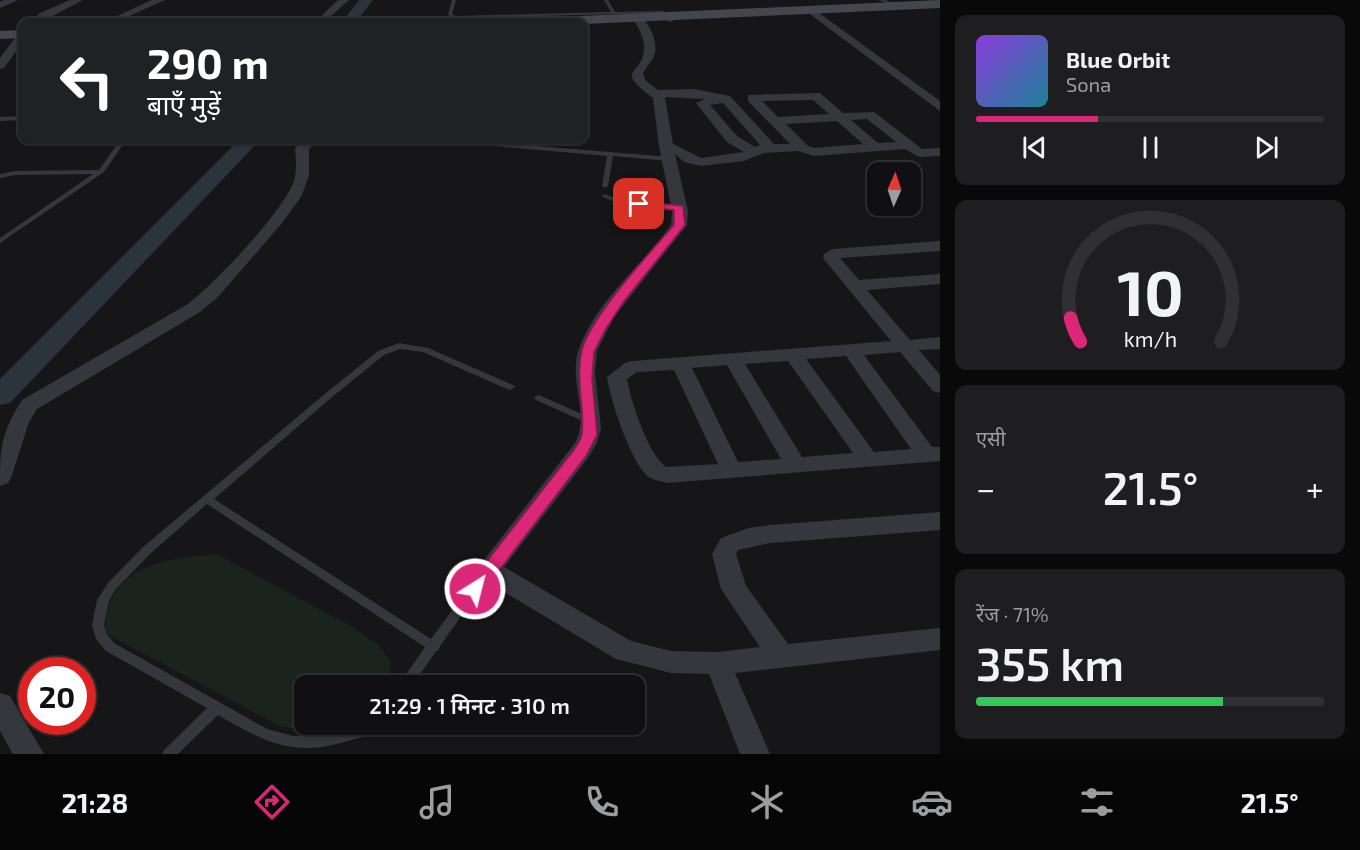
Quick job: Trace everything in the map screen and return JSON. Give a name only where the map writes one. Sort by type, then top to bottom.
[{"type":"main road","points":[[823,12],[940,4]]},
{"type":"main road","points":[[588,21],[940,9]]},
{"type":"main road","points":[[588,24],[639,20]]},
{"type":"street","points":[[0,5],[13,0]]},
{"type":"street","points":[[29,18],[65,0]]},
{"type":"street","points":[[40,18],[78,0]]},
{"type":"street","points":[[325,18],[344,0]]},
{"type":"street","points":[[130,2],[155,2]]},
{"type":"street","points":[[118,18],[155,2]]},
{"type":"street","points":[[823,12],[940,93]]},
{"type":"street","points":[[823,12],[940,107]]},
{"type":"street","points":[[639,20],[651,51],[639,70],[638,77],[646,88],[656,94],[694,93],[726,99],[770,148]]},
{"type":"street","points":[[0,66],[13,40]]},
{"type":"street","points":[[656,94],[679,208],[679,225],[619,299],[598,330],[588,352],[585,378],[590,435],[580,453],[488,570],[625,651],[671,663],[718,663],[940,639]]},
{"type":"street","points":[[753,151],[732,139],[702,103],[726,99],[814,95],[875,148]]},
{"type":"street","points":[[752,98],[801,147]]},
{"type":"street","points":[[775,121],[872,116],[919,153],[940,152]]},
{"type":"street","points":[[0,478],[19,422],[29,405],[194,308],[214,293],[229,277],[283,211],[297,189],[302,176],[303,144]]},
{"type":"street","points":[[667,152],[677,149],[689,159],[701,162],[738,158],[753,151],[770,148],[801,147],[814,152],[908,145]]},
{"type":"street","points":[[940,246],[832,254],[831,258],[940,387]]},
{"type":"street","points":[[853,286],[940,279]]},
{"type":"street","points":[[933,454],[667,475],[655,470],[646,456],[620,396],[616,377],[632,368],[940,343]]},
{"type":"street","points":[[852,351],[933,454]]},
{"type":"street","points":[[795,356],[869,460]]},
{"type":"street","points":[[733,359],[796,466]]},
{"type":"street","points":[[680,363],[732,471]]},
{"type":"street","points":[[781,655],[734,590],[724,554],[729,544],[749,537],[770,534],[940,521]]},
{"type":"street","points":[[718,663],[755,754]]},
{"type":"street","points":[[0,705],[29,754]]},
{"type":"lane","points":[[454,0],[450,13],[455,17],[661,12],[669,19]]},
{"type":"lane","points":[[606,0],[614,13]]},
{"type":"lane","points":[[880,0],[901,6]]},
{"type":"lane","points":[[0,119],[18,118]]},
{"type":"lane","points":[[0,241],[99,172],[109,163],[121,144]]},
{"type":"lane","points":[[495,144],[610,154],[667,152]]},
{"type":"lane","points":[[604,186],[610,154]]},
{"type":"lane","points":[[0,176],[15,173],[99,172]]},
{"type":"lane","points":[[605,195],[619,202],[679,208]]},
{"type":"lane","points":[[345,735],[323,741],[293,742],[264,734],[110,647],[100,634],[98,625],[103,600],[112,585],[147,550],[381,353],[393,347],[407,345],[425,350],[510,387]]},
{"type":"lane","points":[[539,398],[590,421]]},
{"type":"lane","points":[[207,499],[434,647]]},
{"type":"lane","points":[[412,675],[488,570]]},
{"type":"lane","points":[[169,754],[218,708]]},
{"type":"shaded area","points":[[216,554],[351,626],[379,645],[391,663],[390,675],[294,675],[294,729],[280,726],[105,633],[108,611],[115,593],[126,580],[141,570],[157,564]]},
{"type":"waterway","points":[[352,18],[366,0]]},
{"type":"waterway","points":[[0,396],[246,144]]},
{"type":"route","points":[[475,589],[580,453],[590,435],[585,378],[588,352],[598,330],[619,299],[679,225],[679,208],[639,204]]}]
